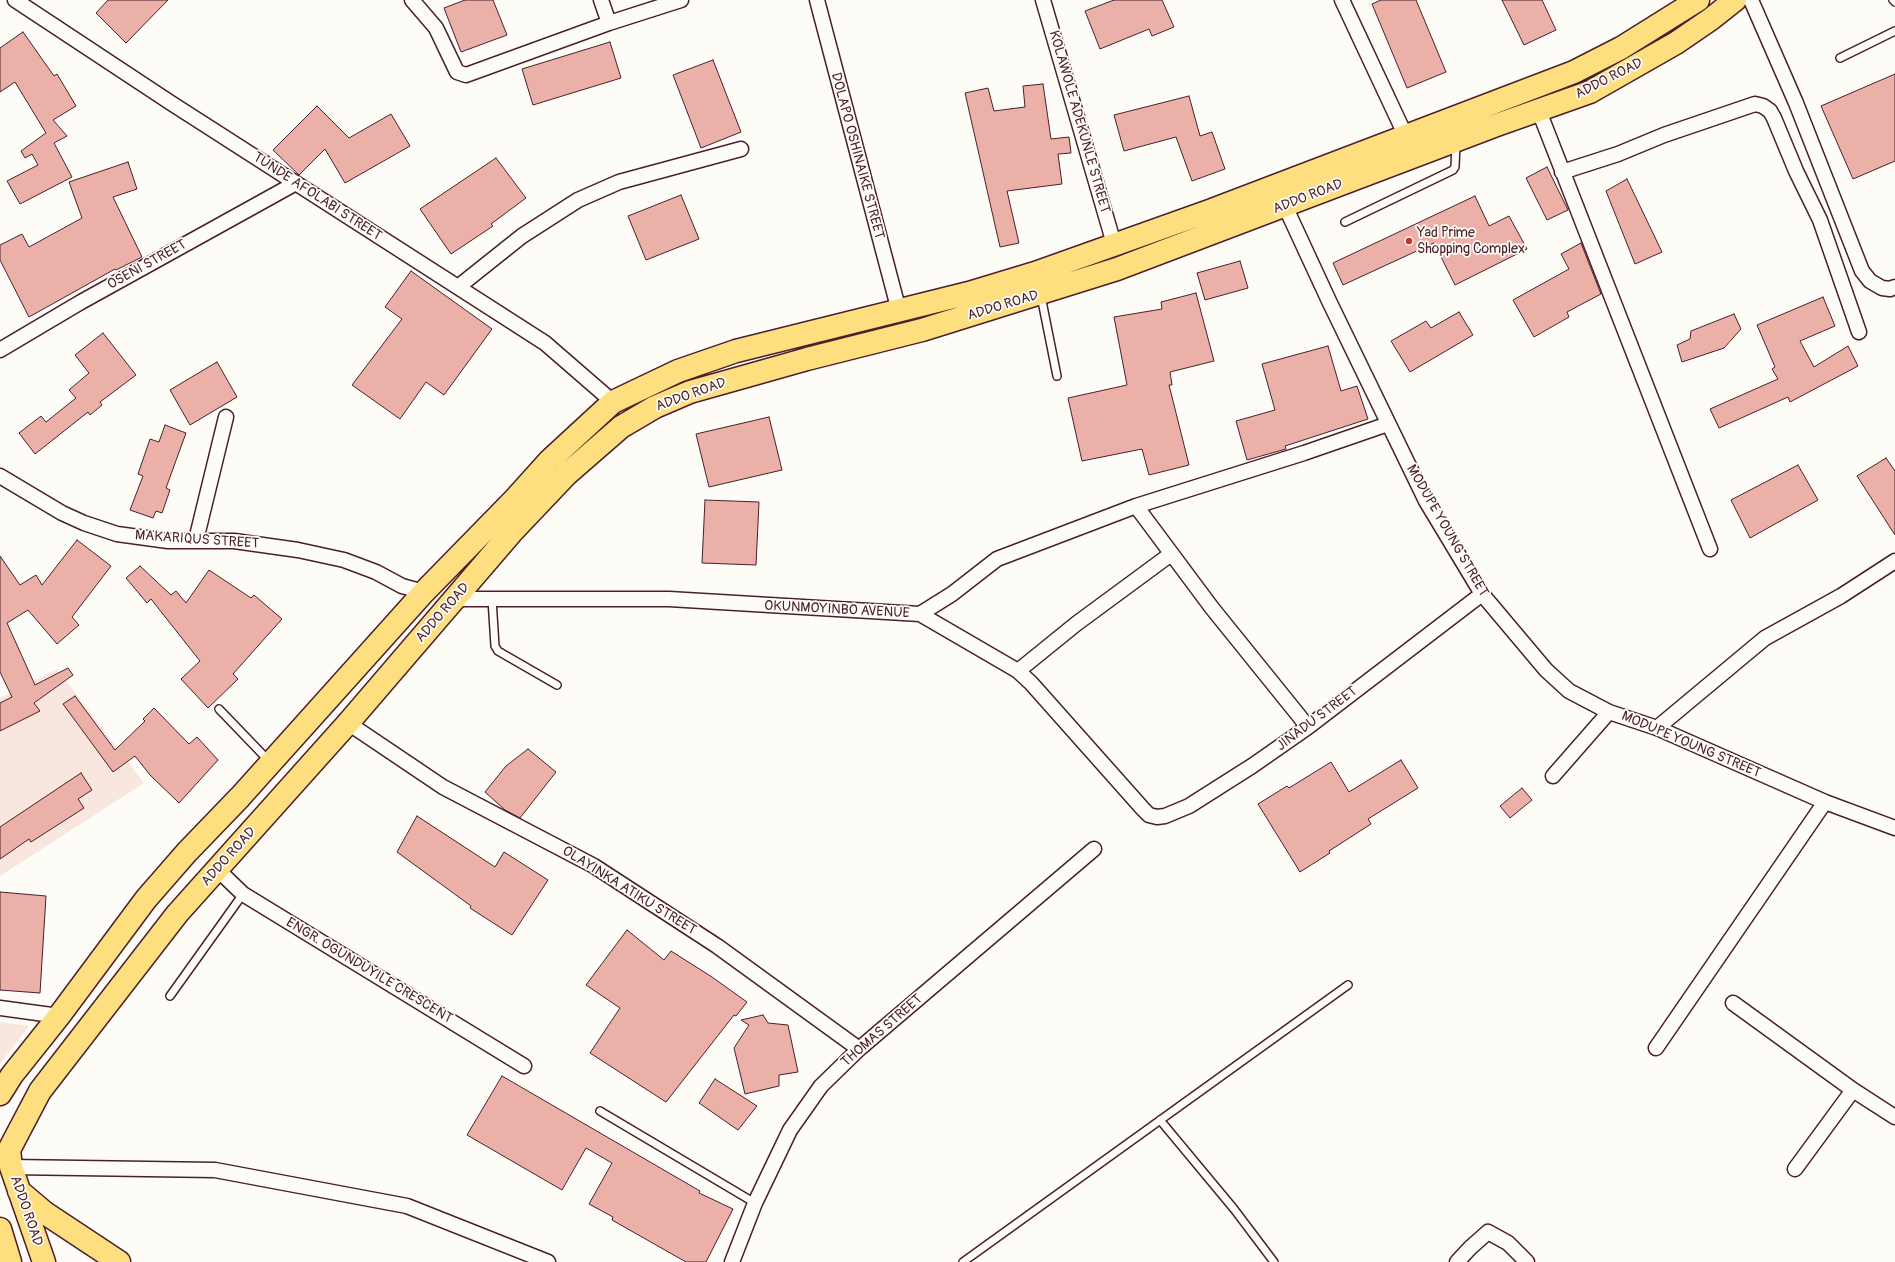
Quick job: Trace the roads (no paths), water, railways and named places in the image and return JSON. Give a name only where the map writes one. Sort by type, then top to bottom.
[{"type":"main road","name":"ADDO ROAD","points":[[0,1094],[12,1075],[59,1016],[146,899],[187,852],[271,763],[424,592],[513,501],[549,461],[613,402],[678,371],[736,351],[899,311],[1035,273],[1212,210],[1574,72],[1621,48],[1698,0]]},
{"type":"main road","name":"ADDO ROAD","points":[[44,1262],[11,1167],[9,1150],[40,1091],[177,914],[348,724],[511,533],[567,474],[621,427],[655,407],[690,392],[807,359],[922,330],[1117,269],[1456,140],[1590,92],[1628,71],[1705,23],[1735,0]]},
{"type":"main road","points":[[18,1189],[45,1213],[119,1262]]},
{"type":"main road","points":[[0,1229],[10,1262]]},
{"type":"street","name":"TUNDE AFOLABI STREET","points":[[15,0],[545,343],[613,402]]},
{"type":"street","points":[[412,0],[436,28],[457,72],[466,75],[609,23],[681,0]]},
{"type":"street","points":[[601,0],[609,23]]},
{"type":"street","name":"DOLAPO OSHINAIKE STREET","points":[[817,0],[899,311]]},
{"type":"street","name":"KOLAWOLE ADEKUNLE STREET","points":[[1043,0],[1114,244]]},
{"type":"street","points":[[1342,0],[1414,156]]},
{"type":"street","points":[[1751,0],[1796,103],[1862,271],[1870,281],[1882,288],[1890,289],[1895,287]]},
{"type":"street","points":[[1562,172],[1618,154],[1755,104],[1763,106],[1770,111],[1774,118],[1796,171],[1820,220],[1859,332]]},
{"type":"street","points":[[1539,111],[1710,549]]},
{"type":"street","points":[[458,287],[522,236],[578,200],[619,182],[741,149]]},
{"type":"street","name":"OSENI STREET","points":[[0,350],[81,302],[296,183]]},
{"type":"street","name":"MODUPE YOUNG STREET","points":[[1285,206],[1426,501],[1482,594],[1546,670],[1569,691],[1609,712],[1657,728],[1825,802],[1895,828]]},
{"type":"street","points":[[196,540],[226,417]]},
{"type":"street","points":[[920,614],[952,594],[997,559],[1136,506],[1304,453],[1388,424]]},
{"type":"street","name":"MAKARIQUS STREET","points":[[0,476],[62,513],[84,523],[117,534],[168,541],[234,541],[298,550],[344,560],[376,572],[402,586],[424,592]]},
{"type":"street","points":[[1136,506],[1171,554],[1308,727]]},
{"type":"street","points":[[1018,671],[1076,624],[1171,554]]},
{"type":"street","points":[[1657,728],[1765,638],[1841,596],[1895,561]]},
{"type":"street","name":"JINADU STREET","points":[[1142,809],[1149,815],[1157,817],[1165,816],[1189,806],[1252,766],[1308,727],[1482,594]]},
{"type":"street","name":"OKUNMOYINBO AVENUE","points":[[456,599],[669,599],[920,614],[1018,671],[1031,683],[1142,809]]},
{"type":"street","points":[[1553,776],[1609,712]]},
{"type":"street","name":"OLAYINKA ATIKU STREET","points":[[348,724],[443,787],[594,866],[717,946],[859,1049]]},
{"type":"street","points":[[1656,1048],[1825,802]]},
{"type":"street","name":"THOMAS STREET","points":[[732,1262],[755,1203],[790,1130],[821,1086],[859,1049],[1094,849]]},
{"type":"street","name":"ENGR. OGUNDUYILE CRESCENT","points":[[218,870],[243,894],[524,1066]]},
{"type":"street","points":[[1733,1003],[1853,1090],[1895,1117]]},
{"type":"street","points":[[0,1008],[59,1016]]},
{"type":"street","points":[[1795,1169],[1853,1090]]},
{"type":"street","points":[[11,1167],[215,1170],[407,1206],[548,1262]]},
{"type":"street","points":[[1457,1262],[1488,1232],[1508,1243],[1527,1262]]},
{"type":"lane","points":[[1840,58],[1895,30]]},
{"type":"lane","points":[[1345,222],[1452,170],[1455,167],[1456,140]]},
{"type":"lane","points":[[1040,294],[1057,376]]},
{"type":"lane","points":[[492,599],[496,646],[498,651],[557,685]]},
{"type":"lane","points":[[219,709],[271,763]]},
{"type":"lane","points":[[170,996],[243,894]]},
{"type":"lane","points":[[963,1262],[1348,985]]},
{"type":"lane","points":[[600,1111],[755,1203]]},
{"type":"lane","points":[[1160,1120],[1234,1209],[1274,1262]]},
{"type":"place","name":"Yad Prime Shopping Complex","points":[[1409,241]]}]
